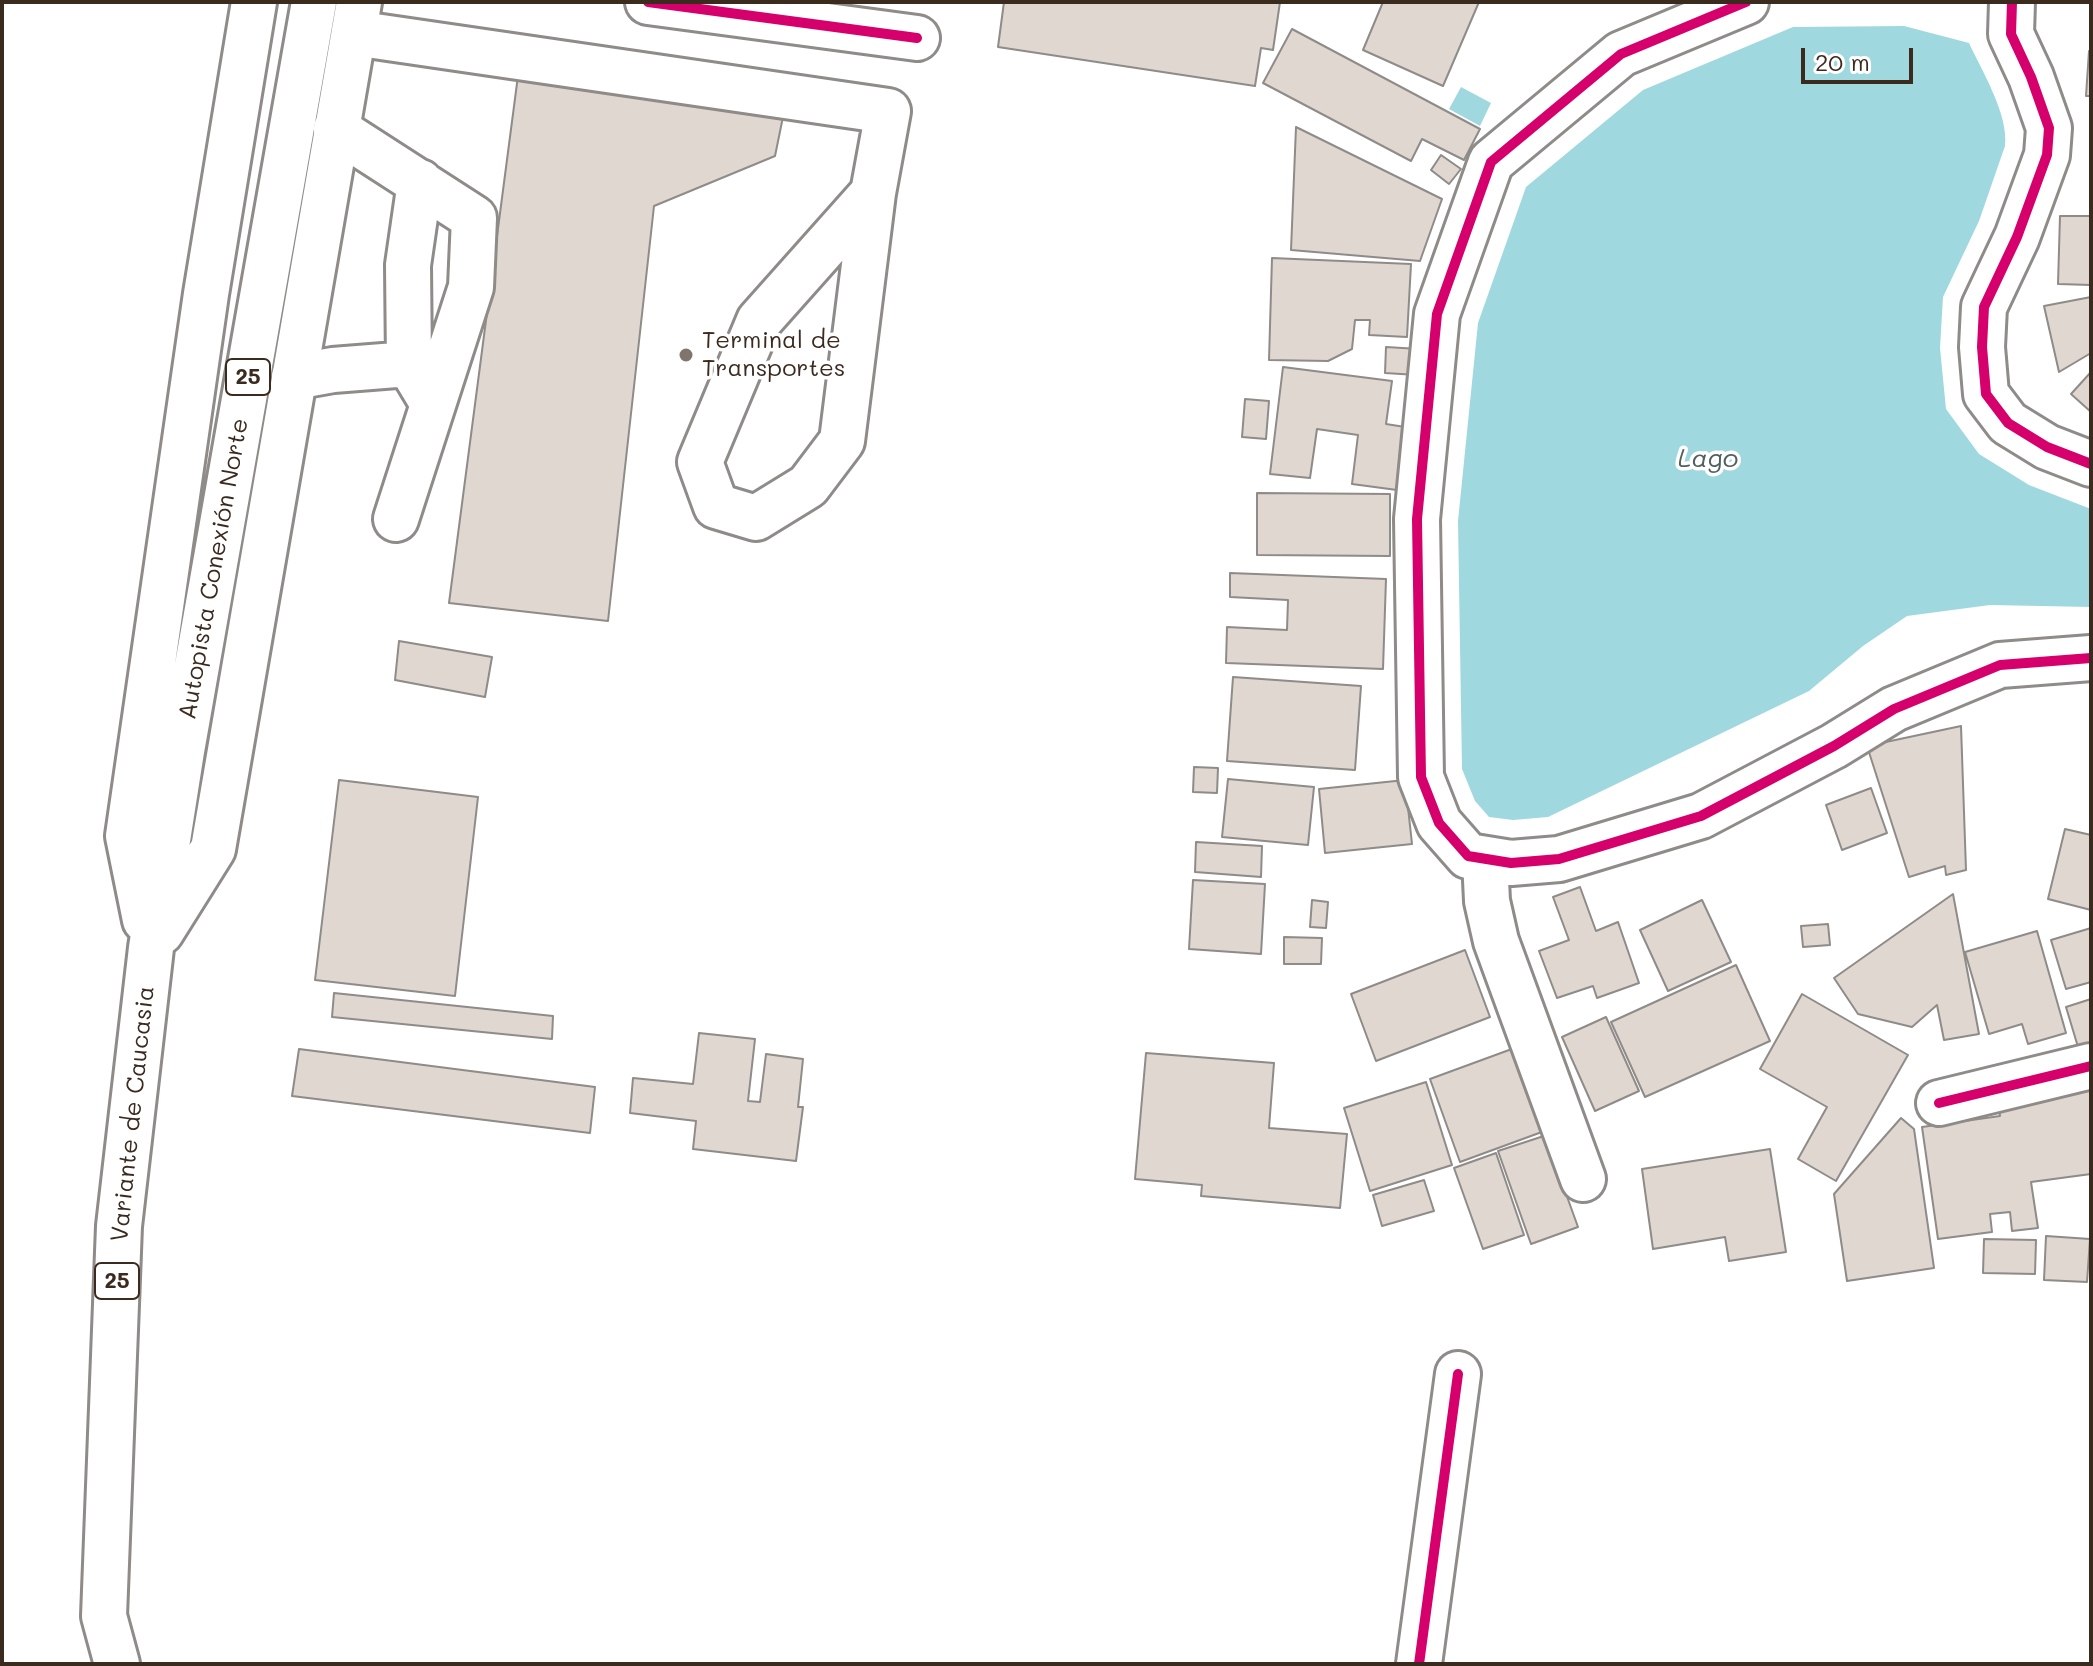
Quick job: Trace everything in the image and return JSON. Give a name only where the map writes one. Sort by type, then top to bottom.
[{"type":"main road","points":[[151,948],[128,836],[206,294],[254,2]]},
{"type":"main road","name":"Autopista Conexión Norte","points":[[151,948],[185,736],[314,2]]},
{"type":"main road","points":[[648,2],[917,38]]},
{"type":"main road","points":[[1746,2],[1621,54],[1491,162],[1437,314],[1417,519],[1421,777],[1439,823],[1468,856],[1511,863],[1559,859],[1701,816],[1834,746],[1894,709],[2000,665],[2091,658]]},
{"type":"main road","points":[[2012,2],[2011,34],[2031,77],[2049,128],[2047,155],[2017,237],[1984,307],[1982,347],[1986,394],[2008,423],[2047,447],[2091,464]]},
{"type":"main road","points":[[151,948],[213,849],[356,18],[888,111],[873,193],[842,441],[808,486],[756,518],[716,506],[700,462],[759,321],[873,193]]},
{"type":"main road","points":[[336,129],[474,218],[471,287],[396,519]]},
{"type":"main road","points":[[420,182],[408,265],[409,364],[433,404]]},
{"type":"main road","points":[[294,377],[333,370],[409,364]]},
{"type":"main road","points":[[1485,859],[1487,901],[1496,941],[1583,1179]]},
{"type":"main road","name":"Variante de Caucasia","points":[[117,1664],[104,1616],[119,1226],[151,948]]},
{"type":"main road","points":[[1939,1103],[2091,1066]]},
{"type":"main road","points":[[1419,1664],[1458,1374]]},
{"type":"main road","name":"Variante de Caucasia","points":[[84,1664],[104,1616]]},
{"type":"water","name":"Lago","points":[[1904,26],[1969,43],[1993,93],[2005,134],[2005,146],[1979,221],[1943,297],[1940,348],[1946,409],[1979,454],[2029,485],[2091,509],[2091,607],[1990,605],[1907,616],[1863,646],[1809,691],[1548,817],[1513,820],[1489,817],[1475,801],[1462,769],[1458,521],[1478,323],[1526,187],[1643,90],[1793,27]]},
{"type":"water","points":[[1461,87],[1491,103],[1480,126],[1449,109]]},
{"type":"building","points":[[1004,2],[1280,2],[1273,50],[1261,48],[1255,86],[998,47]]},
{"type":"building","points":[[1383,2],[1479,2],[1443,86],[1363,50]]},
{"type":"building","points":[[1292,29],[1480,129],[1464,160],[1422,139],[1411,161],[1263,83]]},
{"type":"building","points":[[2089,51],[2091,96],[2086,96]]},
{"type":"building","points":[[519,68],[785,107],[775,156],[654,206],[608,621],[449,603]]},
{"type":"building","points":[[1296,127],[1442,199],[1420,261],[1291,250]]},
{"type":"building","points":[[1441,155],[1461,169],[1449,184],[1431,170]]},
{"type":"building","points":[[2060,216],[2091,216],[2091,285],[2058,284]]},
{"type":"building","points":[[1272,258],[1411,264],[1407,337],[1369,335],[1370,320],[1355,320],[1352,349],[1328,361],[1269,360]]},
{"type":"building","points":[[2091,297],[2091,353],[2059,372],[2044,306]]},
{"type":"building","points":[[1386,347],[1419,349],[1417,375],[1385,373]]},
{"type":"building","points":[[1283,367],[1392,381],[1386,424],[1405,427],[1397,490],[1352,484],[1358,435],[1317,429],[1310,478],[1270,474]]},
{"type":"building","points":[[2091,372],[2091,412],[2071,394]]},
{"type":"building","points":[[1245,399],[1269,401],[1266,439],[1242,437]]},
{"type":"building","points":[[1257,493],[1390,494],[1390,556],[1257,555]]},
{"type":"building","points":[[1230,573],[1386,579],[1383,669],[1226,663],[1227,627],[1287,630],[1288,600],[1230,597]]},
{"type":"building","points":[[399,641],[492,657],[485,697],[395,680]]},
{"type":"building","points":[[1233,677],[1361,686],[1355,770],[1227,761]]},
{"type":"building","points":[[1961,726],[1966,870],[1946,875],[1945,866],[1909,877],[1867,746]]},
{"type":"building","points":[[1194,767],[1218,768],[1217,793],[1193,792]]},
{"type":"building","points":[[1228,779],[1314,787],[1308,845],[1222,837]]},
{"type":"building","points":[[339,780],[478,797],[455,996],[315,980]]},
{"type":"building","points":[[1405,780],[1412,844],[1325,853],[1319,789]]},
{"type":"building","points":[[1871,788],[1887,833],[1842,850],[1826,805]]},
{"type":"building","points":[[2065,829],[2091,835],[2091,910],[2048,899]]},
{"type":"building","points":[[1196,842],[1262,846],[1261,877],[1195,872]]},
{"type":"building","points":[[1193,880],[1265,884],[1261,954],[1189,949]]},
{"type":"building","points":[[1580,887],[1596,931],[1618,922],[1639,983],[1597,998],[1593,986],[1557,998],[1539,951],[1569,940],[1553,897]]},
{"type":"building","points":[[1953,894],[1979,1034],[1944,1040],[1937,1005],[1912,1027],[1858,1014],[1834,978]]},
{"type":"building","points":[[1312,900],[1328,902],[1326,928],[1310,927]]},
{"type":"building","points":[[1702,900],[1731,962],[1668,991],[1640,930]]},
{"type":"building","points":[[1828,924],[1830,945],[1803,947],[1801,926]]},
{"type":"building","points":[[2091,928],[2091,982],[2066,989],[2051,940]]},
{"type":"building","points":[[2037,931],[2066,1033],[2028,1044],[2022,1024],[1989,1034],[1965,952]]},
{"type":"building","points":[[1284,937],[1322,938],[1321,964],[1284,964]]},
{"type":"building","points":[[1465,950],[1490,1017],[1376,1061],[1351,994]]},
{"type":"building","points":[[1736,965],[1770,1041],[1645,1097],[1611,1022]]},
{"type":"building","points":[[334,993],[553,1016],[552,1039],[332,1017]]},
{"type":"building","points":[[1802,994],[1908,1055],[1836,1181],[1798,1159],[1827,1107],[1760,1069]]},
{"type":"building","points":[[2091,999],[2091,1043],[2078,1047],[2066,1007]]},
{"type":"building","points":[[1606,1017],[1639,1091],[1595,1111],[1562,1037]]},
{"type":"building","points":[[699,1033],[755,1039],[748,1101],[760,1102],[766,1054],[803,1059],[798,1107],[803,1107],[796,1161],[693,1149],[696,1121],[630,1113],[633,1078],[693,1084]]},
{"type":"building","points":[[1520,1046],[1550,1129],[1460,1162],[1430,1079]]},
{"type":"building","points":[[299,1049],[595,1087],[590,1133],[292,1096]]},
{"type":"building","points":[[1146,1053],[1274,1063],[1269,1128],[1347,1134],[1340,1208],[1201,1196],[1202,1185],[1135,1179]]},
{"type":"building","points":[[2091,1081],[2091,1174],[2031,1182],[2038,1228],[2012,1231],[2010,1212],[1990,1214],[1992,1232],[1938,1239],[1922,1127],[2000,1116],[1997,1093]]},
{"type":"building","points":[[1426,1082],[1452,1165],[1370,1191],[1344,1108]]},
{"type":"building","points":[[1901,1118],[1914,1129],[1934,1268],[1847,1281],[1834,1194]]},
{"type":"building","points":[[1553,1133],[1565,1191],[1578,1227],[1531,1244],[1498,1151]]},
{"type":"building","points":[[1770,1149],[1786,1252],[1729,1261],[1725,1237],[1653,1249],[1642,1169]]},
{"type":"building","points":[[1496,1153],[1524,1235],[1483,1249],[1454,1168]]},
{"type":"building","points":[[1424,1180],[1434,1211],[1382,1226],[1373,1195]]},
{"type":"building","points":[[2046,1236],[2090,1239],[2087,1282],[2044,1280]]},
{"type":"building","points":[[1984,1239],[2036,1240],[2035,1274],[1983,1273]]},
{"type":"cycle path","points":[[648,2],[917,38]]},
{"type":"cycle path","points":[[1746,2],[1621,54],[1491,162],[1437,314],[1417,519],[1421,777],[1439,823],[1468,856],[1511,863],[1559,859],[1701,816],[1834,746],[1894,709],[2000,665],[2091,658]]},
{"type":"cycle path","points":[[2012,2],[2011,34],[2031,77],[2049,128],[2047,155],[2017,237],[1984,307],[1982,347],[1986,394],[2008,423],[2047,447],[2091,464]]},
{"type":"cycle path","points":[[1939,1103],[2091,1066]]},
{"type":"cycle path","points":[[1419,1664],[1458,1374]]},
{"type":"place","name":"Terminal de Transportes","points":[[686,355]]}]
